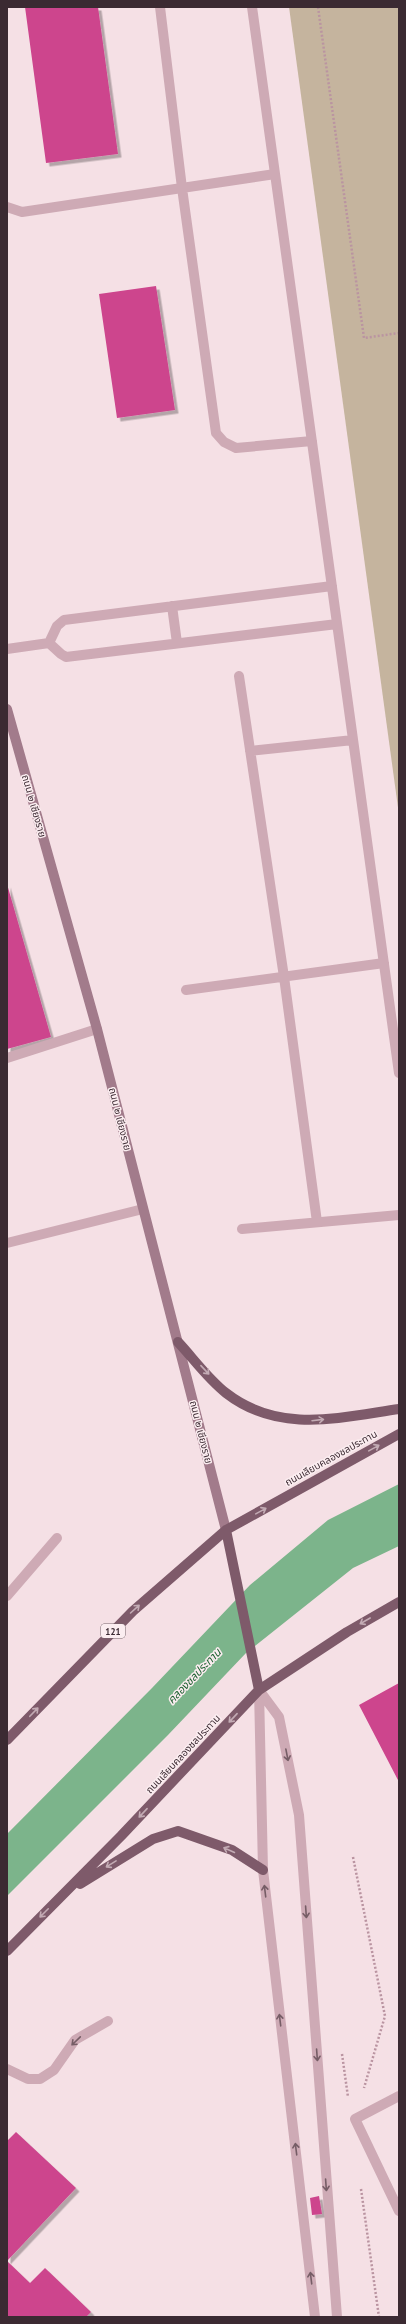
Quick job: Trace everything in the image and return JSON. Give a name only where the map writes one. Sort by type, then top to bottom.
[{"type":"main road","points":[[178,1342],[226,1393],[264,1415],[310,1421],[399,1409]]},
{"type":"main road","name":"ถนนเลียบคลองชลประทาน","points":[[7,1740],[133,1611],[226,1530],[399,1434]]},
{"type":"main road","points":[[226,1530],[259,1690]]},
{"type":"main road","name":"ถนนเลียบคลองชลประทาน","points":[[7,1952],[259,1690],[347,1632],[399,1602]]},
{"type":"main road","points":[[64,1893],[153,1839],[178,1832],[232,1850],[262,1870]]},
{"type":"street","points":[[160,7],[182,188],[216,433],[224,442],[236,448],[312,441]]},
{"type":"street","points":[[252,7],[399,1073]]},
{"type":"street","points":[[7,207],[22,212],[275,174]]},
{"type":"street","points":[[49,643],[57,626],[64,620],[332,586]]},
{"type":"street","points":[[172,606],[177,643]]},
{"type":"street","points":[[49,643],[66,657],[337,624]]},
{"type":"street","points":[[7,649],[49,643]]},
{"type":"street","points":[[239,676],[284,977],[317,1222]]},
{"type":"street","name":"ถนน ๒ เชียงราย","points":[[7,709],[97,1029],[226,1530]]},
{"type":"street","points":[[250,751],[353,740]]},
{"type":"street","points":[[186,990],[384,964]]},
{"type":"street","points":[[7,1058],[97,1029]]},
{"type":"street","points":[[7,1243],[143,1209]]},
{"type":"street","points":[[242,1229],[399,1215]]},
{"type":"street","points":[[7,1596],[57,1538]]},
{"type":"street","points":[[259,1690],[262,1870],[316,2317]]},
{"type":"street","points":[[259,1690],[279,1717],[298,1815],[337,2317]]},
{"type":"street","points":[[7,2080],[11,2071],[28,2079],[40,2079],[54,2070],[75,2040],[108,2020]]},
{"type":"street","points":[[399,2096],[355,2119],[399,2211]]},
{"type":"path","points":[[318,7],[364,338],[399,333]]},
{"type":"path","points":[[353,1857],[385,2016],[355,2119]]},
{"type":"shaded area","points":[[289,7],[399,7],[399,815]]},
{"type":"water","name":"คลองชลประทาน","points":[[399,1484],[399,1546],[353,1568],[246,1653],[168,1735],[7,1896],[7,1834],[152,1688],[250,1585],[328,1520]]},
{"type":"building","points":[[25,7],[98,7],[118,154],[46,163]]},
{"type":"building","points":[[156,286],[175,410],[117,418],[99,294]]},
{"type":"building","points":[[7,884],[51,1037],[7,1049]]},
{"type":"building","points":[[399,1683],[399,1782],[359,1705]]},
{"type":"building","points":[[16,2132],[76,2188],[7,2261],[7,2141]]},
{"type":"building","points":[[319,2196],[322,2214],[312,2215],[310,2198]]},
{"type":"building","points":[[7,2261],[30,2283],[45,2268],[91,2312],[86,2317],[7,2317]]}]
